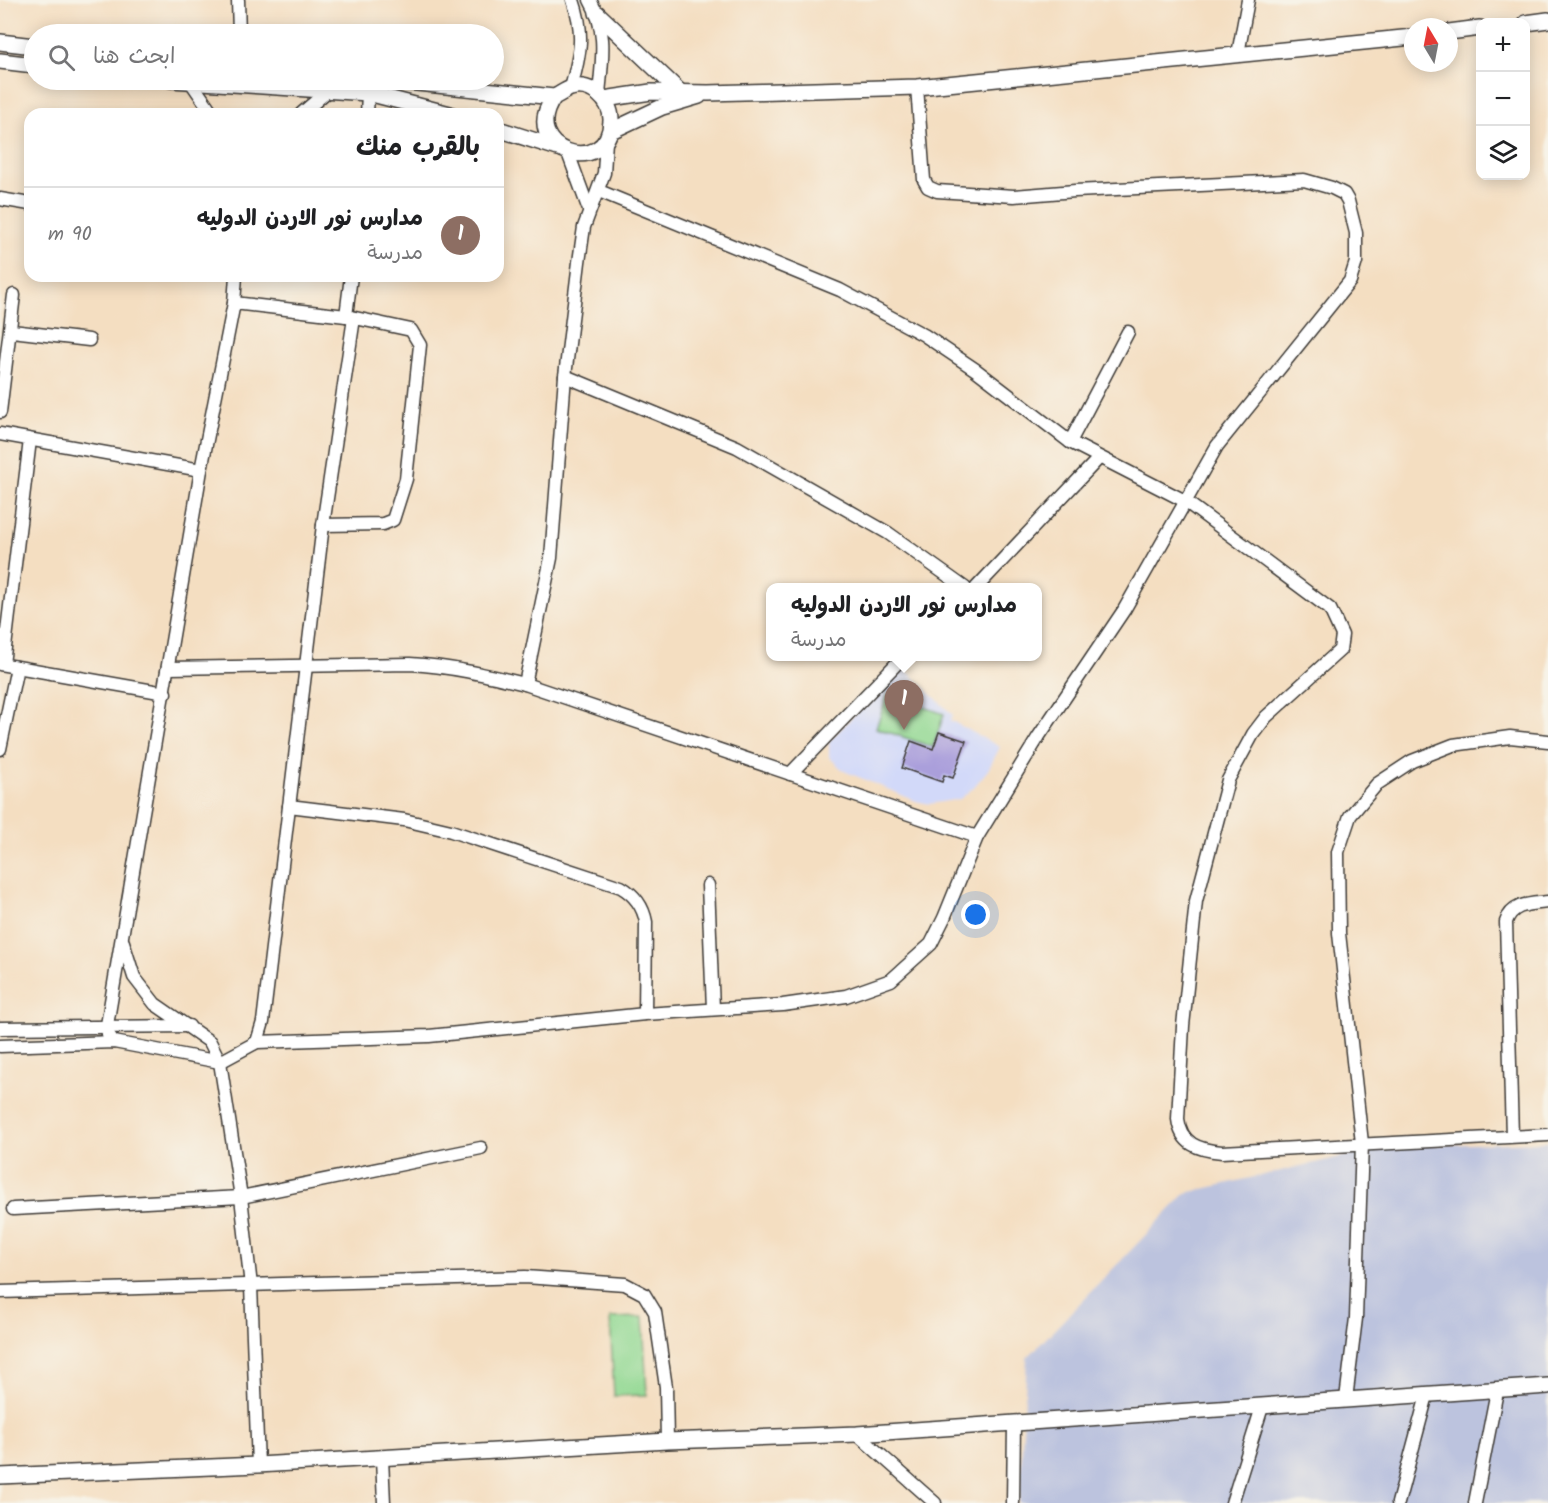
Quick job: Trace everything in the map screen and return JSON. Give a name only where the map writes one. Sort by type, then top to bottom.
[{"type":"street","points":[[238,0],[239,24]]},
{"type":"street","points":[[571,88],[581,47],[580,23],[573,0]]},
{"type":"street","points":[[1238,54],[1248,0]]},
{"type":"street","points":[[594,7],[679,91]]},
{"type":"street","points":[[525,684],[551,558],[564,375],[579,262],[590,210],[599,191],[612,114],[602,96],[604,40],[594,7]]},
{"type":"street","points":[[1530,22],[1548,20]]},
{"type":"street","points":[[1458,32],[1476,29]]},
{"type":"street","points":[[590,210],[564,151],[548,135],[545,125],[545,115],[554,98],[571,88],[586,88],[602,96],[679,91],[708,93],[917,87],[1404,38]]},
{"type":"street","points":[[0,42],[24,45]]},
{"type":"street","points":[[0,61],[24,64]]},
{"type":"street","points":[[0,1046],[114,1042],[220,1062],[257,1042],[429,1036],[645,1014],[819,1001],[869,989],[891,980],[931,944],[977,837],[1039,736],[1124,610],[1217,446],[1350,281],[1356,262],[1356,233],[1344,194],[1304,180],[1014,196],[937,191],[928,187],[924,180],[917,87]]},
{"type":"street","points":[[196,90],[209,108]]},
{"type":"street","points":[[308,108],[329,90]]},
{"type":"street","points":[[346,90],[368,93],[427,108]]},
{"type":"street","points":[[480,90],[554,98]]},
{"type":"street","points":[[367,108],[368,93]]},
{"type":"street","points":[[504,131],[564,151],[589,153],[609,136],[662,107],[708,93]]},
{"type":"street","points":[[599,191],[819,281],[878,309],[976,370],[1070,441],[1185,501],[1330,609],[1340,628],[1342,643],[1340,650],[1266,717],[1253,734],[1228,780],[1196,901],[1183,1026],[1180,1131],[1185,1140],[1196,1147],[1222,1152],[1548,1135]]},
{"type":"street","points":[[0,199],[24,203]]},
{"type":"street","points":[[114,1042],[108,1035],[107,1025],[201,470],[234,303],[236,282]]},
{"type":"street","points":[[257,1042],[262,1022],[350,317],[351,282]]},
{"type":"street","points":[[0,412],[12,331],[14,295]]},
{"type":"street","points":[[234,303],[350,317],[411,330],[420,345],[406,479],[393,520],[383,524],[323,525]]},
{"type":"street","points":[[12,331],[89,340]]},
{"type":"street","points":[[1070,441],[1128,332]]},
{"type":"street","points":[[564,375],[718,438],[757,458],[888,533],[958,583]]},
{"type":"street","points":[[0,434],[201,470]]},
{"type":"street","points":[[30,440],[1,664],[165,693]]},
{"type":"street","points":[[981,583],[1099,458]]},
{"type":"street","points":[[790,774],[900,661]]},
{"type":"street","points":[[168,668],[426,664],[525,684],[977,837]]},
{"type":"street","points":[[0,749],[17,667]]},
{"type":"street","points":[[1346,1399],[1356,1318],[1362,1143],[1339,933],[1338,852],[1350,816],[1377,784],[1412,761],[1453,745],[1510,737],[1548,741]]},
{"type":"street","points":[[289,806],[404,820],[432,826],[586,873],[621,887],[635,897],[644,910],[646,922],[645,1014]]},
{"type":"street","points":[[708,885],[713,1009]]},
{"type":"street","points":[[1512,1136],[1506,922],[1515,908],[1525,904],[1548,902]]},
{"type":"street","points":[[122,939],[134,977],[155,1004],[210,1042],[220,1062],[241,1197],[251,1286],[258,1466]]},
{"type":"street","points":[[0,1028],[107,1025],[190,1026]]},
{"type":"street","points":[[13,1209],[241,1197],[481,1148]]},
{"type":"street","points":[[0,1292],[525,1277],[599,1281],[636,1288],[655,1312],[666,1388],[667,1441]]},
{"type":"street","points":[[0,1476],[258,1466],[667,1441],[857,1434],[1548,1386]]},
{"type":"street","points":[[1475,1503],[1497,1391]]},
{"type":"street","points":[[1398,1503],[1427,1395]]},
{"type":"street","points":[[1232,1503],[1262,1407]]},
{"type":"street","points":[[1013,1503],[1014,1423]]},
{"type":"street","points":[[857,1434],[935,1503]]},
{"type":"street","points":[[382,1458],[384,1503]]},
{"type":"shaded area","points":[[902,666],[953,715],[950,720],[1000,747],[988,770],[960,799],[929,804],[916,801],[844,771],[829,757],[829,741]]},
{"type":"shaded area","points":[[1548,1142],[1548,1503],[1019,1503],[1027,1358],[1186,1193],[1388,1146]]},
{"type":"green space","points":[[888,694],[944,714],[933,747],[876,728]]},
{"type":"green space","points":[[643,1317],[647,1395],[614,1396],[610,1318]]},
{"type":"building","points":[[939,732],[966,741],[953,778],[944,775],[942,782],[902,768],[911,741],[933,749]]},
{"type":"place","name":"مدارس نور الاردن الدوليه","points":[[904,730]]}]
